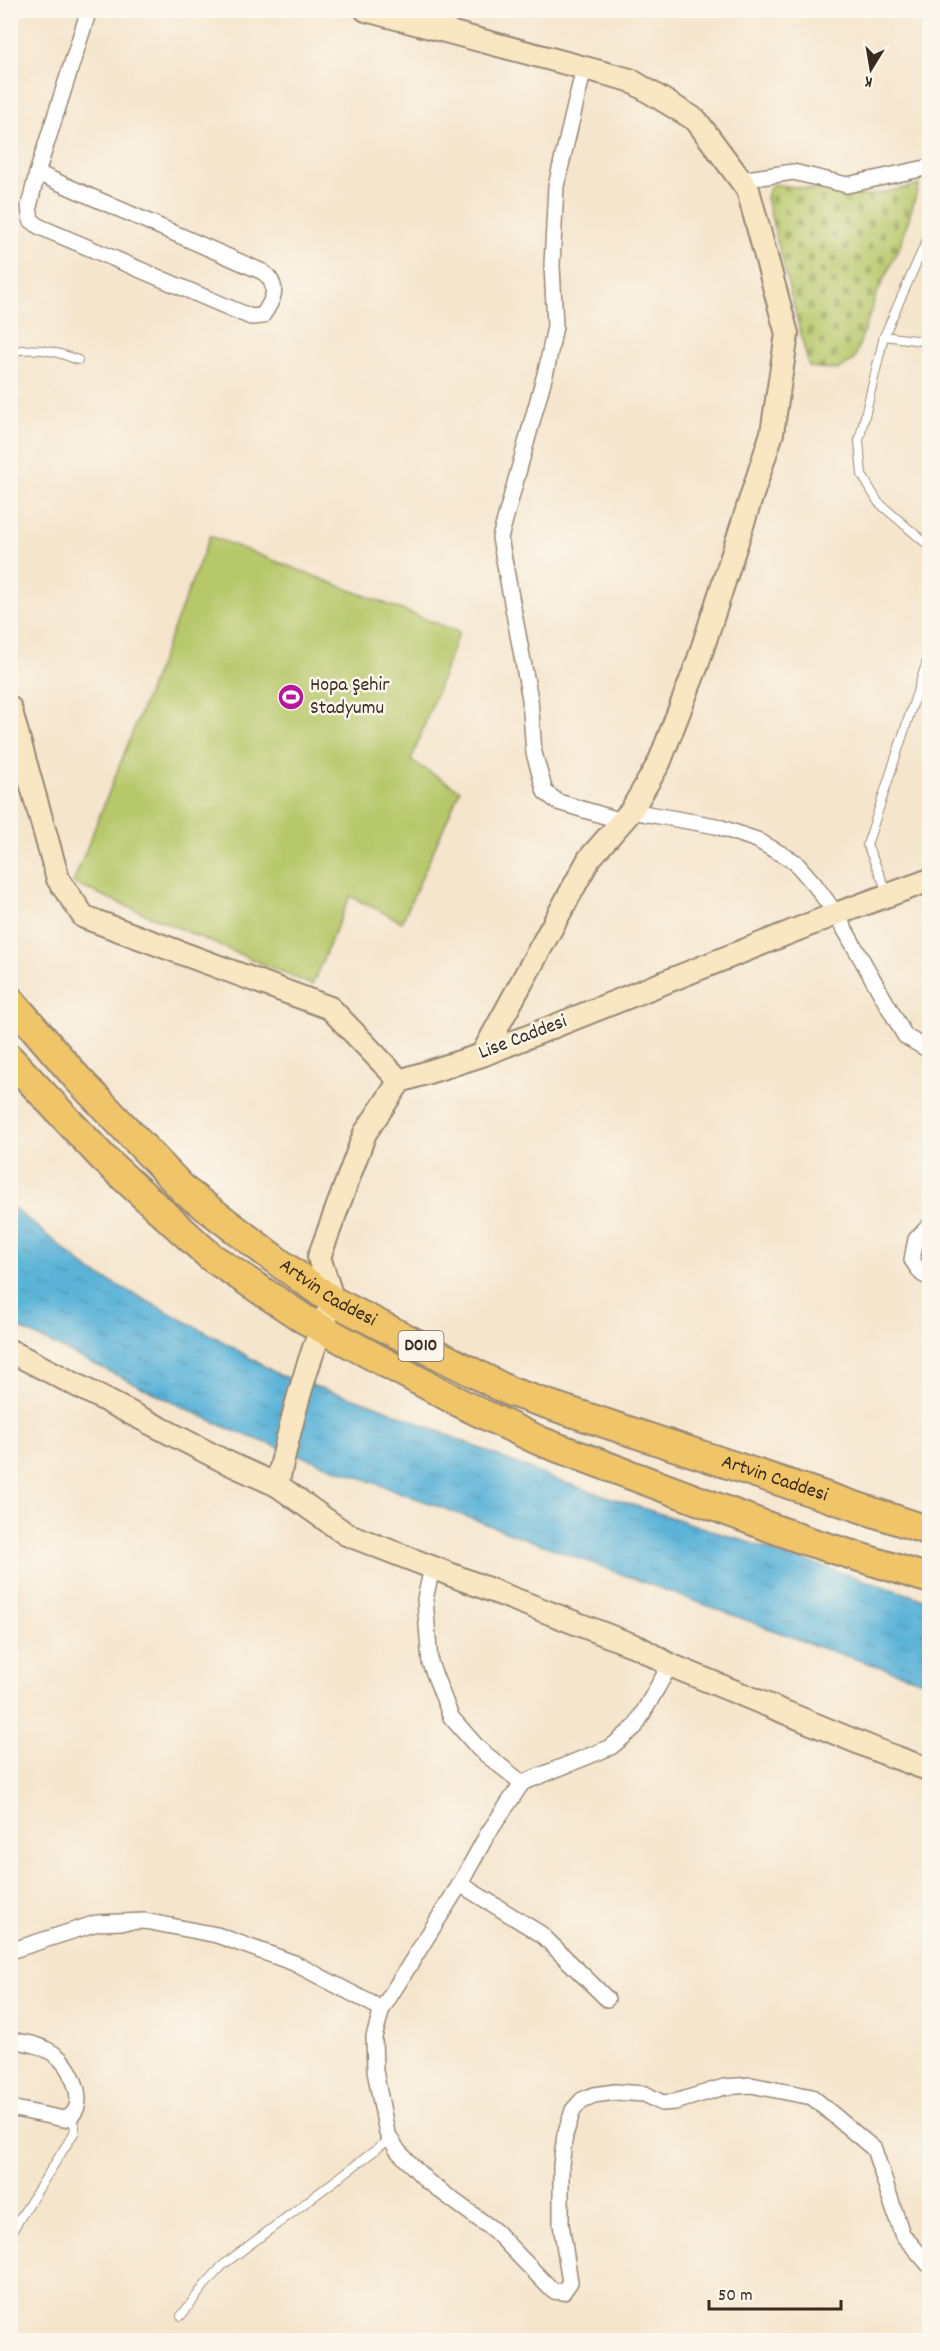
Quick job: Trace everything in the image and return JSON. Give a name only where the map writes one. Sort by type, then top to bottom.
[{"type":"highway","name":"Artvin Caddesi","points":[[10,1000],[77,1078],[185,1191],[333,1301],[511,1392],[930,1531]]},
{"type":"highway","name":"Artvin Caddesi","points":[[10,1059],[104,1159],[211,1257],[320,1328],[464,1405],[540,1441],[804,1540],[930,1579]]},
{"type":"street","points":[[37,173],[263,272],[274,287],[273,301],[262,316],[251,317],[40,227],[31,220],[28,211],[37,173],[90,10]]},
{"type":"street","points":[[366,10],[630,80],[696,120],[748,190],[787,334],[772,433],[697,665],[659,763],[626,816],[589,859],[482,1056]]},
{"type":"street","points":[[584,68],[556,186],[552,265],[555,326],[547,367],[500,538],[530,699],[534,753],[545,792],[558,802],[626,816],[716,826],[757,840],[795,862],[836,914],[905,1036],[930,1051]]},
{"type":"street","points":[[741,180],[793,172],[847,186],[930,167]]},
{"type":"street","points":[[10,708],[58,879],[84,917],[330,1008],[400,1081],[364,1132],[319,1257],[333,1301],[320,1328],[309,1361],[277,1485]]},
{"type":"street","name":"Lise Caddesi","points":[[400,1081],[482,1056],[836,914],[930,880]]},
{"type":"street","points":[[930,1225],[916,1239],[912,1260],[922,1274],[930,1278]]},
{"type":"street","points":[[10,1351],[277,1485],[346,1534],[640,1648],[670,1665],[930,1770]]},
{"type":"street","points":[[432,1568],[425,1599],[430,1663],[451,1717],[479,1749],[522,1783]]},
{"type":"street","points":[[670,1665],[635,1727],[611,1747],[522,1783],[487,1834],[460,1884],[382,2009],[374,2037],[375,2071],[387,2133],[398,2151],[427,2181],[495,2231],[553,2291],[563,2292],[570,2282],[561,2224],[561,2165],[573,2110],[582,2100],[594,2095],[615,2092],[645,2094],[662,2103],[675,2102],[724,2087],[751,2085],[812,2097],[874,2149],[902,2234],[930,2266]]},
{"type":"street","points":[[460,1884],[541,1934],[607,1999]]},
{"type":"street","points":[[10,1952],[97,1923],[145,1921],[216,1935],[294,1963],[382,2009]]},
{"type":"street","points":[[10,2040],[39,2044],[60,2058],[77,2089],[77,2107],[71,2117],[64,2119],[10,2108]]},
{"type":"lane","points":[[930,233],[884,336],[859,441],[862,475],[878,502],[930,546]]},
{"type":"lane","points":[[884,336],[930,342]]},
{"type":"lane","points":[[10,352],[27,348],[37,349],[63,354],[78,360]]},
{"type":"lane","points":[[889,895],[867,845],[930,652]]},
{"type":"lane","points":[[12,2231],[74,2133],[75,2127],[71,2117]]},
{"type":"lane","points":[[181,2316],[224,2265],[390,2139]]},
{"type":"green space","points":[[772,184],[867,196],[919,185],[902,241],[876,296],[854,360],[837,370],[809,367],[766,197]]},
{"type":"green space","name":"Hopa Şehir Stadyumu","points":[[210,536],[459,632],[411,761],[460,790],[402,922],[350,896],[312,985],[73,883]]},
{"type":"water","points":[[10,1205],[92,1272],[215,1337],[279,1375],[378,1406],[553,1479],[929,1601],[929,1683],[819,1647],[229,1429],[11,1324]]},
{"type":"place","name":"Hopa Şehir Stadyumu","points":[[291,697]]}]
